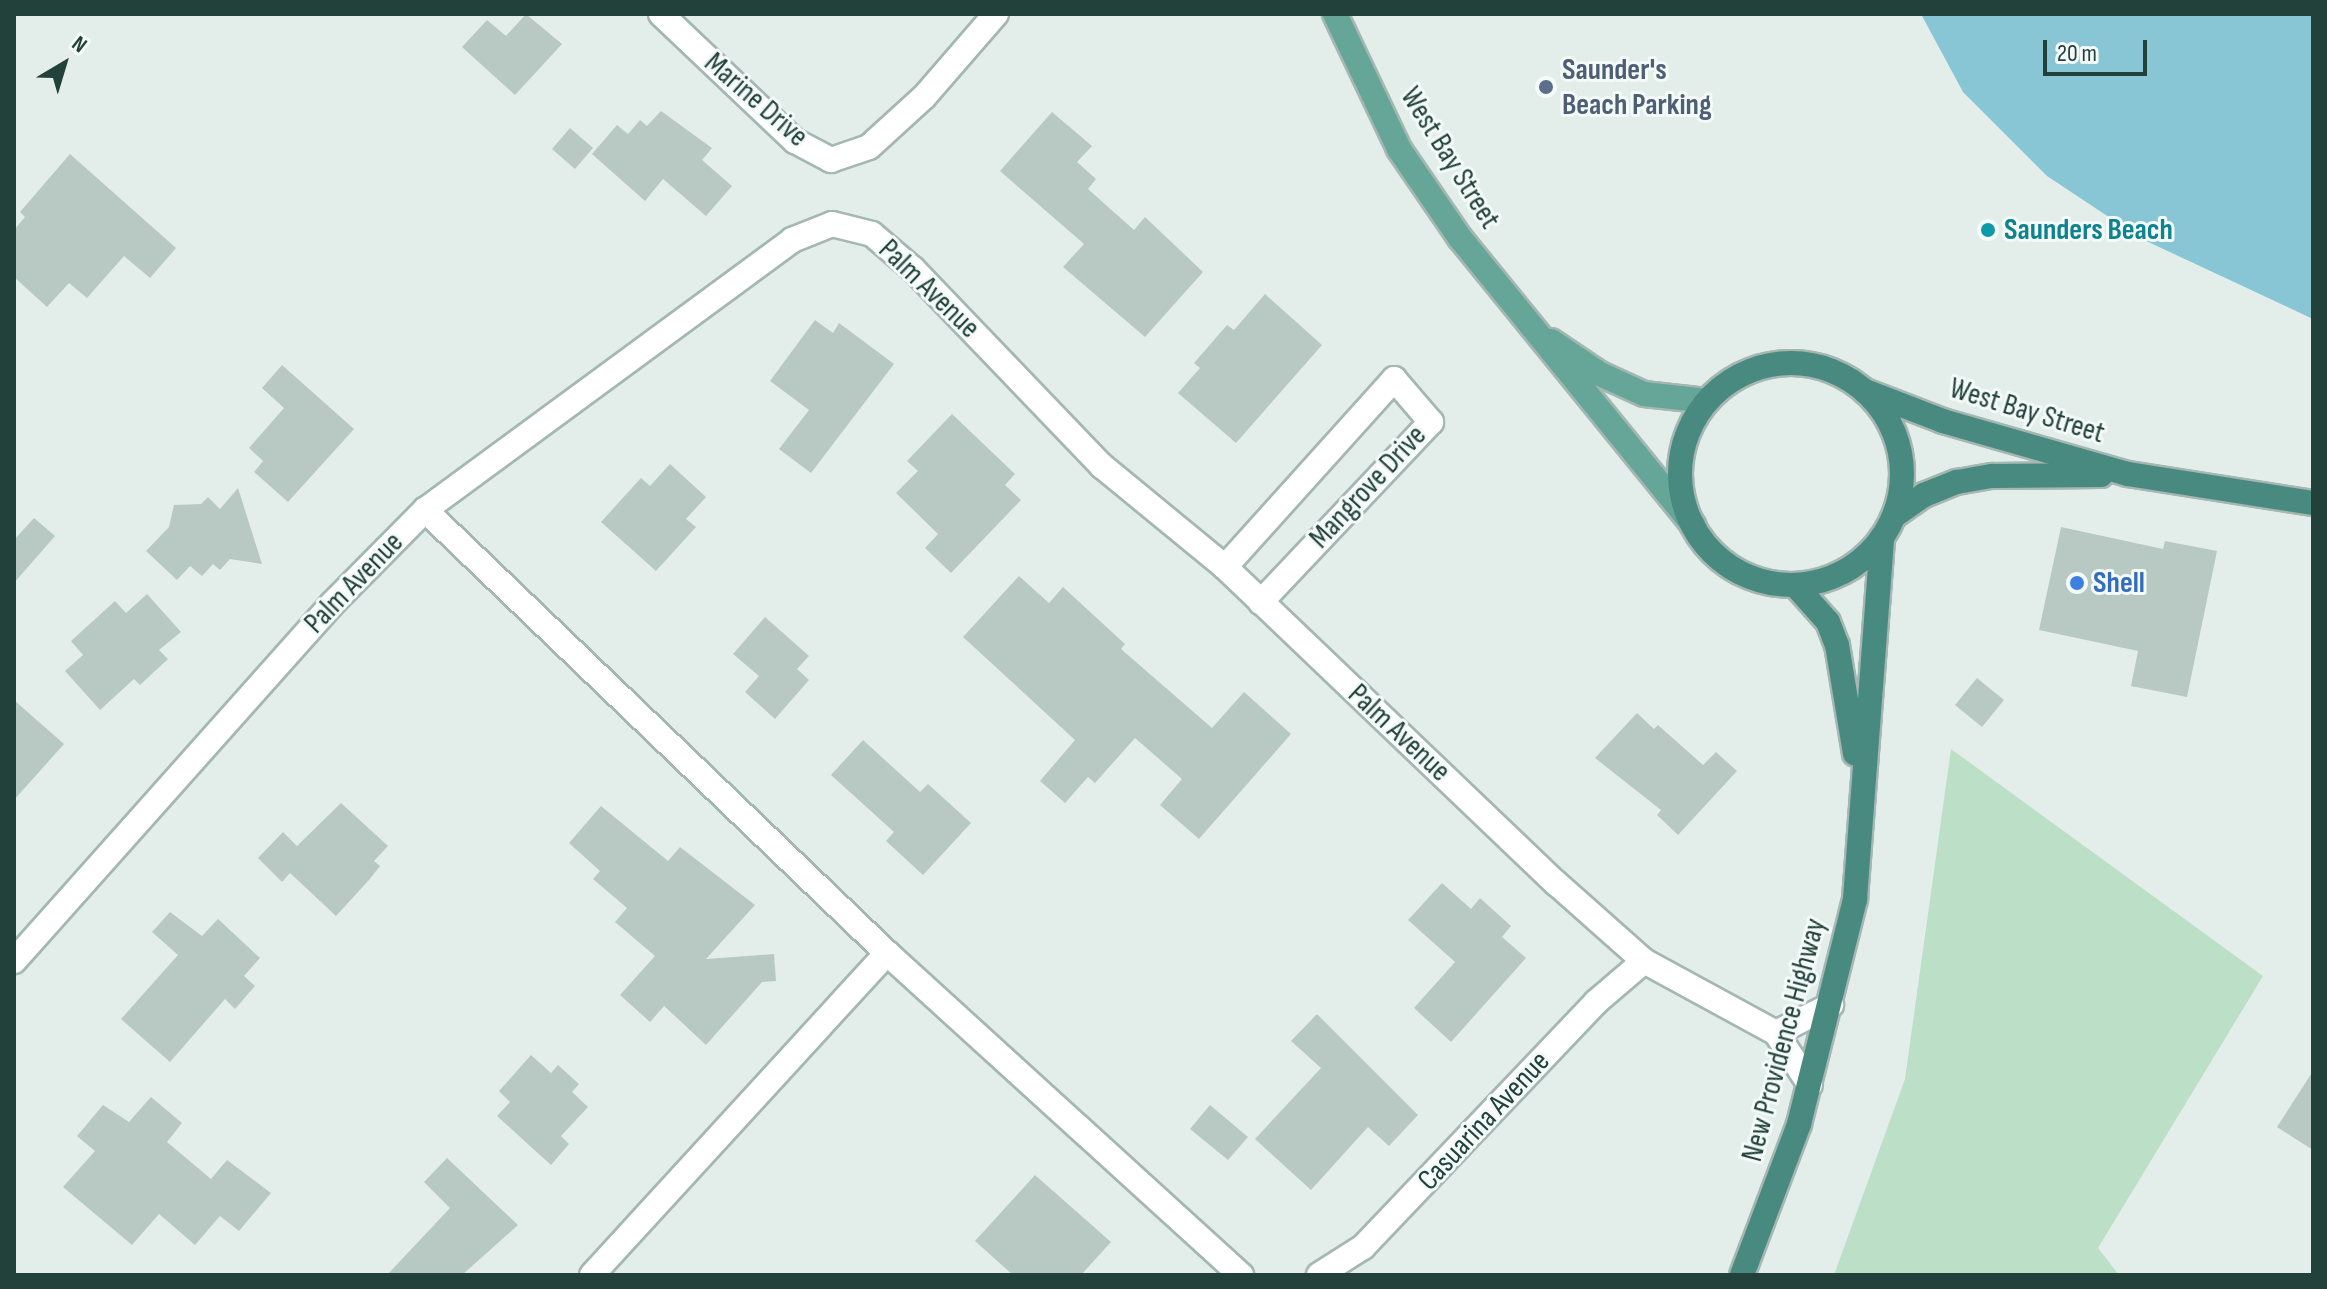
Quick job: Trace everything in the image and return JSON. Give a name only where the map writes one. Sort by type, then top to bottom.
[{"type":"highway","name":"West Bay Street","points":[[1863,391],[1879,407],[1898,448],[1902,471],[1894,516],[1882,538],[1854,567],[1796,586],[1747,576],[1725,564],[1693,525],[1680,474],[1692,423],[1707,401],[1750,371],[1791,364],[1833,372],[1863,391],[1943,421],[2128,474],[2313,503]]},
{"type":"highway","name":"West Bay Street","points":[[1894,516],[1924,495],[1957,482],[1992,476],[2128,474]]},
{"type":"highway","name":"New Providence Highway","points":[[1742,1275],[1810,1085],[1855,899],[1882,538]]},
{"type":"highway","name":"New Providence Highway","points":[[1796,586],[1828,622],[1837,645],[1862,816]]},
{"type":"main road","name":"West Bay Street","points":[[1335,14],[1399,149],[1529,326],[1693,525]]},
{"type":"main road","name":"West Bay Street","points":[[1529,326],[1600,374],[1644,394],[1707,401]]},
{"type":"street","name":"Marine Drive","points":[[661,14],[795,141],[831,160],[869,147],[924,97],[996,14]]},
{"type":"street","name":"Palm Avenue","points":[[14,961],[321,616],[425,510],[792,240],[832,224],[872,234],[913,269],[1102,466],[1225,567],[1644,961],[1776,1033],[1810,1085]]},
{"type":"street","name":"Mangrove Drive","points":[[1225,567],[1394,379],[1431,422],[1261,602]]},
{"type":"street","points":[[425,510],[887,953],[1241,1275]]},
{"type":"street","points":[[592,1275],[887,953]]},
{"type":"street","name":"Casuarina Avenue","points":[[1319,1275],[1363,1247],[1596,1002],[1644,961]]},
{"type":"street","points":[[1776,1033],[1831,1005]]},
{"type":"green space","points":[[1951,749],[2263,976],[2098,1248],[2119,1275],[1834,1275],[1905,1079]]},
{"type":"water","points":[[1921,14],[2313,14],[2313,319],[2142,239],[2047,176],[1963,92]]},
{"type":"building","points":[[526,14],[562,44],[515,95],[462,47],[487,20],[506,36]]},
{"type":"building","points":[[661,111],[712,148],[702,160],[732,186],[706,216],[663,179],[645,201],[592,154],[617,125],[628,134],[640,120],[647,126]]},
{"type":"building","points":[[1052,112],[1092,146],[1077,162],[1096,179],[1088,189],[1134,230],[1145,217],[1203,272],[1145,337],[1063,267],[1084,244],[1000,171]]},
{"type":"building","points":[[570,128],[593,148],[575,169],[552,149]]},
{"type":"building","points":[[70,154],[176,248],[150,278],[124,256],[87,298],[69,283],[47,307],[14,277],[14,230],[25,217],[20,212]]},
{"type":"building","points":[[1265,294],[1322,345],[1236,443],[1178,393],[1200,368],[1194,363],[1227,325],[1234,330]]},
{"type":"building","points":[[815,320],[833,333],[839,323],[894,364],[811,473],[779,449],[809,410],[770,381]]},
{"type":"building","points":[[282,365],[354,429],[288,502],[254,472],[263,461],[249,448],[284,408],[262,388]]},
{"type":"building","points":[[952,414],[1015,474],[1005,485],[1021,500],[951,573],[925,548],[938,534],[896,493],[918,471],[907,461]]},
{"type":"building","points":[[670,464],[706,497],[686,519],[696,527],[656,571],[601,522],[641,478],[650,486]]},
{"type":"building","points":[[238,488],[262,564],[230,559],[220,570],[213,564],[202,576],[190,566],[177,580],[146,551],[169,527],[174,505],[201,504],[208,497],[220,509]]},
{"type":"building","points":[[34,518],[55,536],[14,583],[14,540]]},
{"type":"building","name":"Shell","points":[[2061,527],[2163,549],[2165,541],[2217,551],[2187,697],[2131,686],[2138,651],[2039,630]]},
{"type":"building","points":[[1019,576],[1049,603],[1063,587],[1125,644],[1121,649],[1212,728],[1244,692],[1291,734],[1199,839],[1160,805],[1182,779],[1135,738],[1095,783],[1088,777],[1065,803],[1040,781],[1075,740],[963,637]]},
{"type":"building","points":[[147,594],[181,632],[159,650],[168,659],[140,685],[134,679],[100,710],[65,671],[83,655],[71,641],[115,601],[126,613]]},
{"type":"building","points":[[765,617],[809,656],[797,669],[809,680],[775,719],[745,692],[759,676],[733,654]]},
{"type":"building","points":[[1977,678],[2004,700],[1982,727],[1955,705]]},
{"type":"building","points":[[14,700],[64,744],[14,800]]},
{"type":"building","points":[[1637,713],[1654,729],[1658,725],[1703,765],[1716,752],[1737,771],[1678,835],[1657,815],[1661,810],[1595,758]]},
{"type":"building","points":[[863,740],[920,792],[928,784],[971,823],[923,875],[886,841],[894,832],[831,775]]},
{"type":"building","points":[[341,803],[388,846],[374,861],[380,866],[336,916],[290,873],[282,882],[258,858],[283,832],[297,846]]},
{"type":"building","points":[[601,806],[668,861],[680,847],[755,905],[706,959],[774,954],[776,981],[762,982],[706,1045],[664,1006],[650,1022],[620,995],[655,956],[615,922],[627,908],[593,879],[600,871],[569,843]]},
{"type":"building","points":[[1442,883],[1471,909],[1480,898],[1511,926],[1502,937],[1526,958],[1451,1042],[1414,1008],[1455,962],[1408,920]]},
{"type":"building","points":[[170,912],[202,936],[218,919],[260,958],[244,976],[255,986],[235,1009],[225,999],[170,1062],[121,1019],[178,955],[152,932]]},
{"type":"building","points":[[1317,1014],[1418,1115],[1389,1146],[1368,1127],[1311,1190],[1255,1139],[1321,1068],[1291,1041]]},
{"type":"building","points":[[531,1055],[551,1073],[558,1065],[579,1084],[572,1092],[588,1107],[561,1136],[569,1144],[551,1165],[497,1116],[510,1102],[499,1091]]},
{"type":"building","points":[[2313,1071],[2313,1150],[2277,1127]]},
{"type":"building","points":[[151,1097],[182,1123],[167,1142],[211,1179],[227,1160],[271,1193],[239,1231],[220,1216],[195,1245],[159,1214],[132,1245],[63,1187],[95,1151],[77,1136],[103,1105],[129,1122]]},
{"type":"building","points":[[1210,1105],[1248,1137],[1228,1160],[1190,1129]]},
{"type":"building","points":[[447,1158],[518,1225],[462,1275],[387,1275],[450,1208],[424,1182]]},
{"type":"building","points":[[1035,1175],[1111,1242],[1081,1275],[1013,1275],[975,1241]]},
{"type":"place","name":"Saunder's Beach Parking","points":[[1546,87]]},
{"type":"place","name":"Saunders Beach","points":[[1988,230]]},
{"type":"place","name":"Shell","points":[[2077,583]]}]
